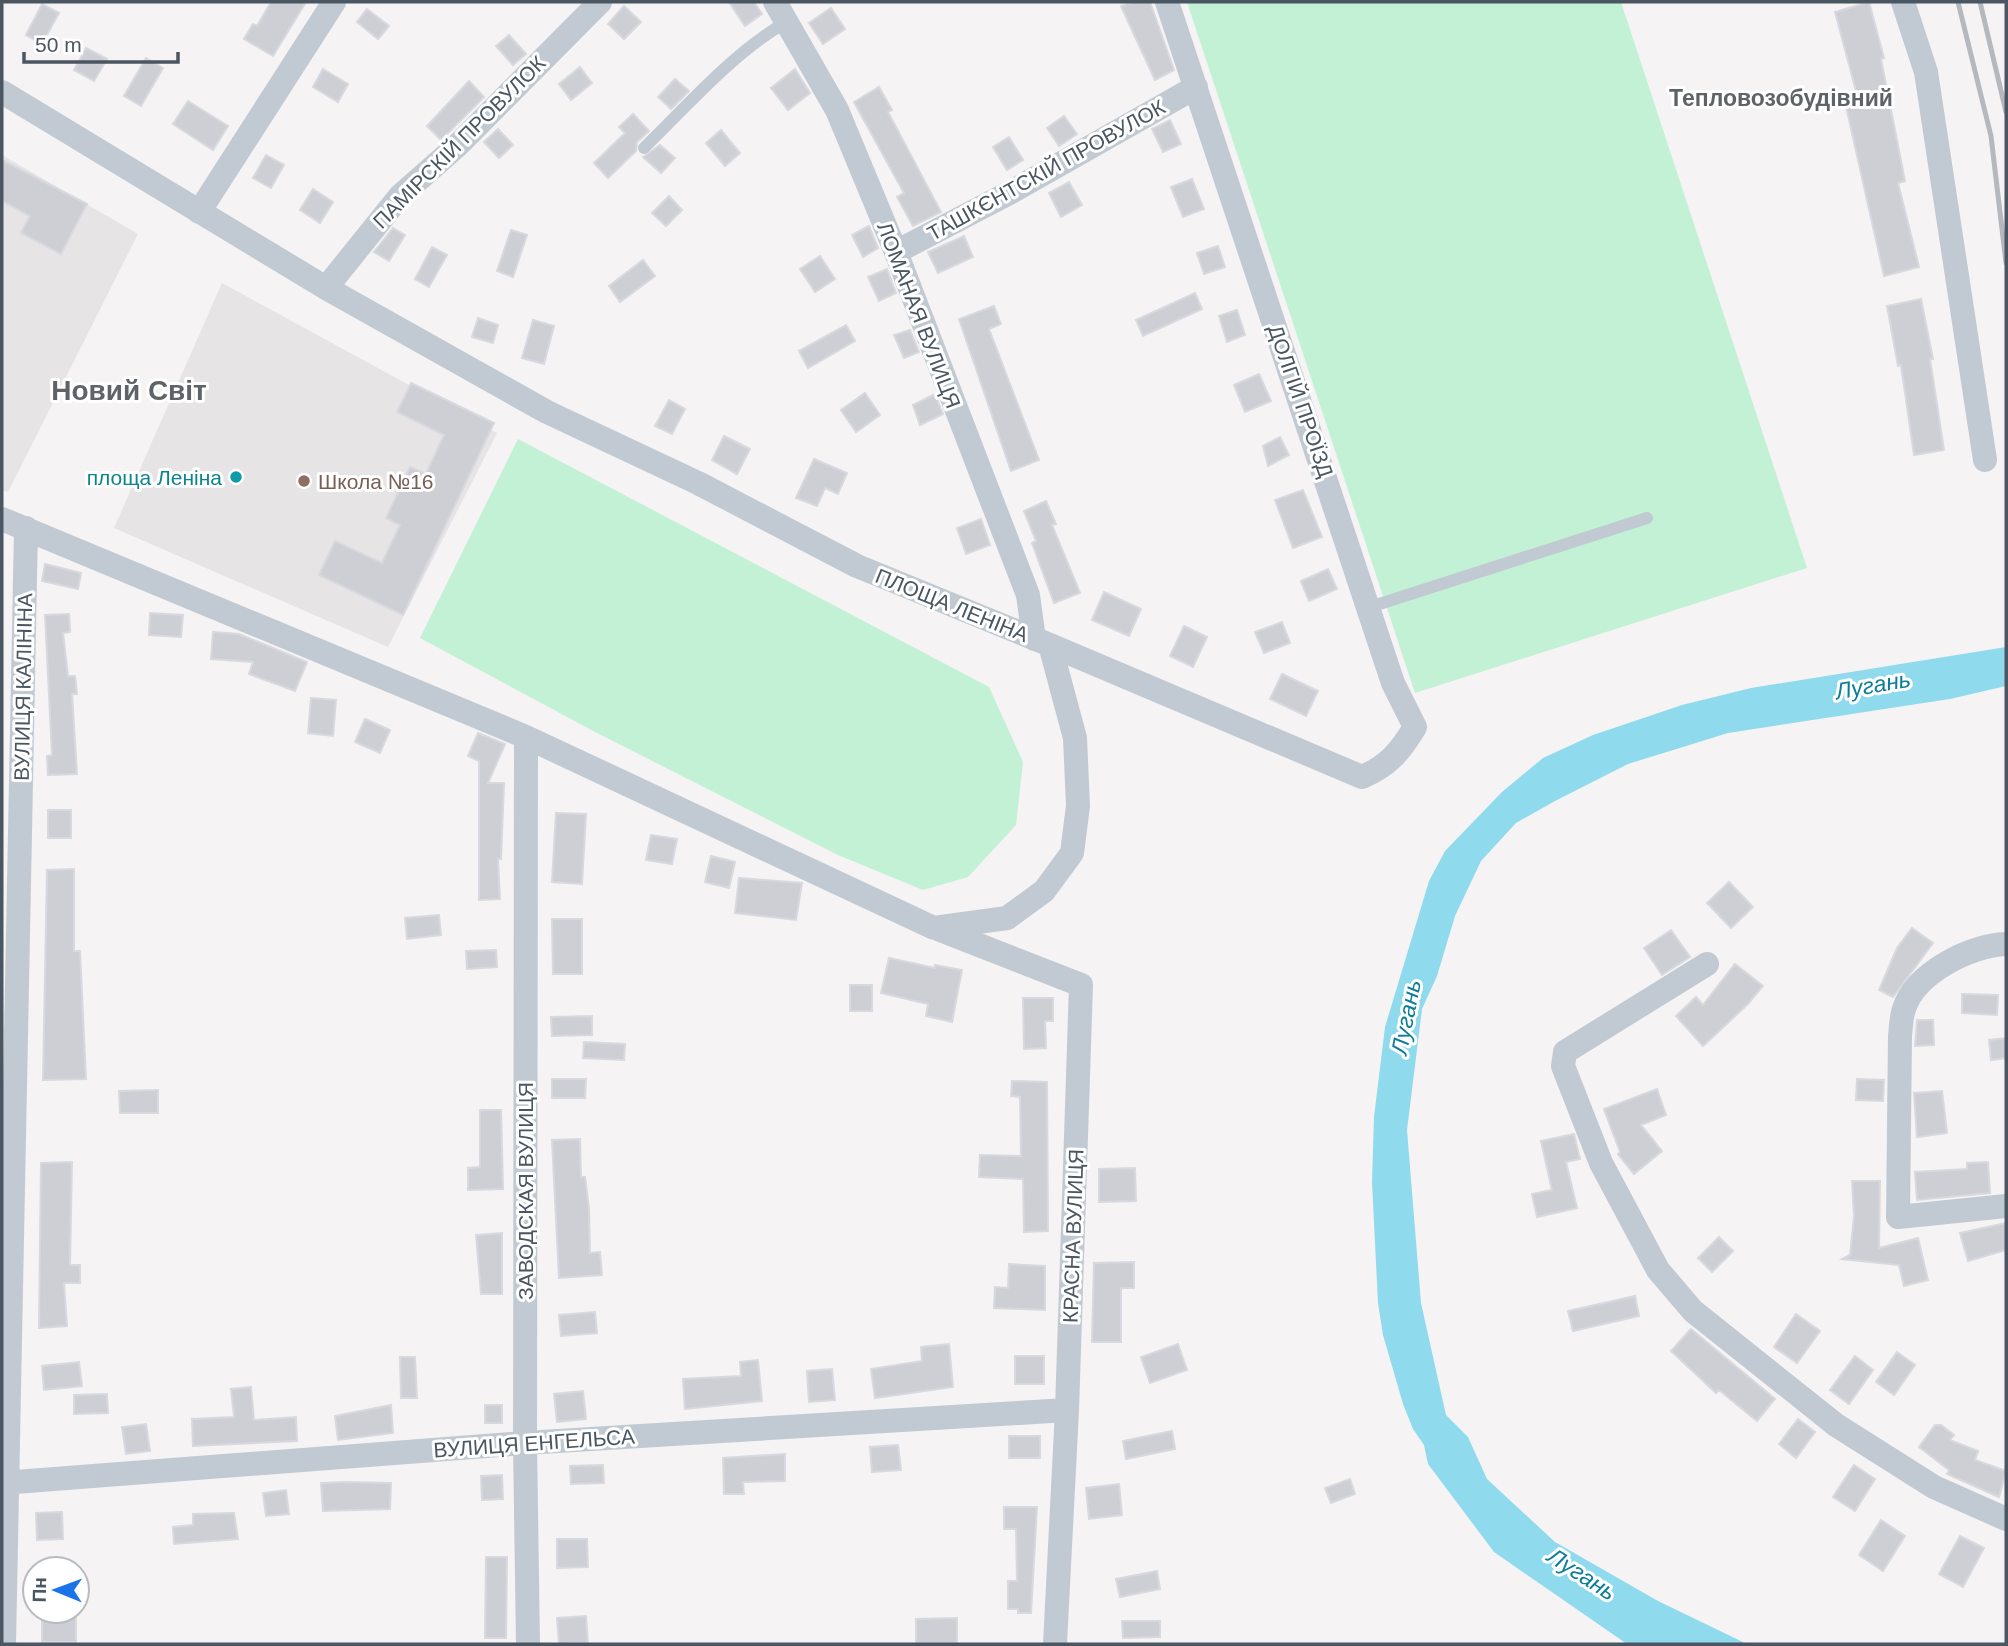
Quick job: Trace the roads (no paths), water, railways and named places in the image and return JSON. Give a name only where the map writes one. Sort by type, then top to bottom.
[{"type":"street","points":[[200,212],[334,2]]},
{"type":"street","name":"ПАМІРСКІЙ ПРОВУЛОК","points":[[326,288],[400,196],[458,145],[600,2]]},
{"type":"street","name":"ДОЛГІЙ ПРОЇЗД","points":[[1042,642],[1362,777],[1382,769],[1399,753],[1415,727],[1393,683],[1370,607],[1167,2]]},
{"type":"street","points":[[1903,2],[1926,72],[1985,460]]},
{"type":"street","name":"ЛОМАНАЯ ВУЛИЦЯ","points":[[781,12],[836,110],[896,252],[1028,595],[1042,642]]},
{"type":"street","name":"ТАШКЄНТСКІЙ ПРОВУЛОК","points":[[896,252],[1011,192],[1196,88]]},
{"type":"street","name":"ПЛОЩА ЛЕНІНА","points":[[2,92],[326,288],[547,412],[698,483],[857,566],[1042,642],[1075,737],[1078,806],[1072,853],[1044,891],[1007,918],[934,928]]},
{"type":"street","points":[[2,519],[526,737],[934,928]]},
{"type":"street","name":"ВУЛИЦЯ КАЛІНІНА","points":[[4,1644],[4,1482],[26,528]]},
{"type":"street","name":"ЗАВОДСКАЯ ВУЛИЦЯ","points":[[526,737],[525,1443],[528,1644]]},
{"type":"street","name":"КРАСНА ВУЛИЦЯ","points":[[934,928],[1081,985],[1067,1410],[1055,1644]]},
{"type":"street","points":[[2006,944],[1988,945],[1930,972],[1904,1007],[1900,1037],[1898,1217],[2006,1206]]},
{"type":"street","points":[[1707,964],[1565,1052],[1563,1066],[1601,1163],[1658,1270],[1693,1311],[1836,1425],[1934,1487],[2006,1519]]},
{"type":"street","name":"ВУЛИЦЯ ЕНГЕЛЬСА","points":[[4,1482],[525,1443],[1067,1410]]},
{"type":"lane","points":[[644,148],[760,38],[781,12]]},
{"type":"lane","points":[[1370,607],[1647,518]]},
{"type":"water","name":"Лугань","points":[[2006,647],[2006,686],[1950,699],[1728,733],[1628,764],[1516,823],[1481,861],[1455,916],[1437,976],[1422,1009],[1407,1130],[1421,1303],[1446,1415],[1468,1437],[1487,1479],[1555,1542],[1658,1601],[1747,1644],[1627,1644],[1494,1552],[1428,1464],[1424,1445],[1413,1429],[1403,1404],[1383,1335],[1378,1303],[1372,1182],[1374,1117],[1385,1027],[1429,881],[1445,851],[1502,792],[1543,758],[1593,735],[1682,705],[1751,688]]},
{"type":"railway","points":[[1958,2],[1991,136],[2006,263]]},
{"type":"railway","points":[[1980,2],[2006,112]]},
{"type":"place","name":"площа Леніна","points":[[236,477]]},
{"type":"place","name":"Школа №16","points":[[304,481]]},
{"type":"district","name":"Тепловозобудівний","points":[[1781,98]]},
{"type":"district","name":"Новий Світ","points":[[129,390]]}]
